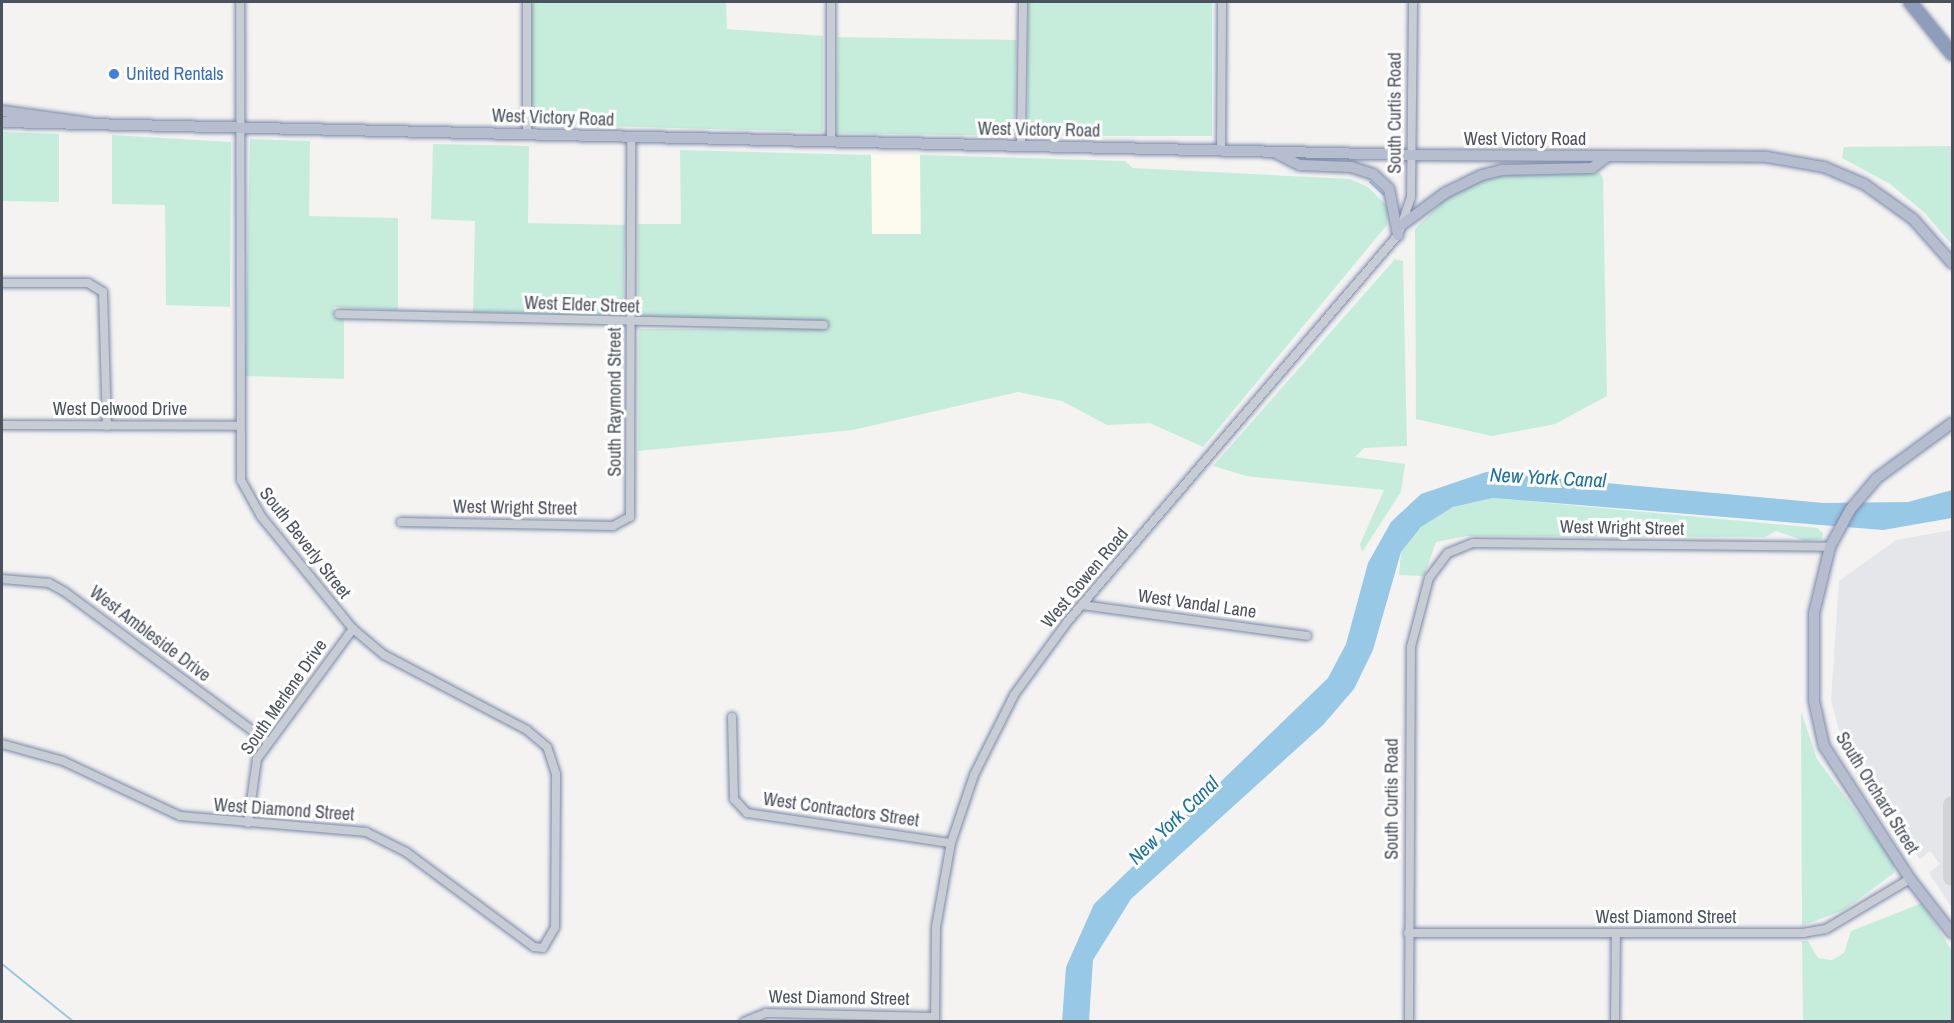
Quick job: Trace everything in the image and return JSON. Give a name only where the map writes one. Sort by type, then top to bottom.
[{"type":"highway","points":[[1910,2],[1953,54]]},
{"type":"main road","name":"West Victory Road","points":[[2,111],[56,116],[90,123],[631,138],[1412,155],[1767,157],[1824,167],[1882,195],[1953,263]]},
{"type":"main road","name":"West Victory Road","points":[[18,123],[52,121],[56,116]]},
{"type":"main road","name":"West Victory Road","points":[[2,122],[69,127],[90,123]]},
{"type":"main road","points":[[1274,152],[1300,165],[1351,167],[1373,174],[1389,189],[1398,235]]},
{"type":"main road","points":[[1403,224],[1445,193],[1482,175],[1502,170],[1592,168],[1608,156]]},
{"type":"main road","name":"South Orchard Street","points":[[1953,423],[1887,469],[1854,505],[1830,547],[1814,613],[1814,702],[1824,746],[1910,879],[1953,933]]},
{"type":"street","name":"South Beverly Street","points":[[240,2],[238,426],[241,480],[248,498],[353,630],[412,671],[527,729],[547,747],[556,774],[557,917],[543,948]]},
{"type":"street","points":[[527,2],[527,134]]},
{"type":"street","points":[[831,2],[831,142]]},
{"type":"street","points":[[1021,146],[1023,2]]},
{"type":"street","points":[[1221,2],[1221,150]]},
{"type":"street","name":"South Curtis Road","points":[[1403,224],[1411,197],[1413,2]]},
{"type":"street","name":"South Raymond Street","points":[[627,521],[632,322],[631,138]]},
{"type":"street","name":"West Gowen Road","points":[[934,1019],[936,927],[951,843],[974,775],[999,722],[1082,605],[1398,235],[1403,224]]},
{"type":"street","points":[[2,283],[88,283],[103,292],[107,426]]},
{"type":"street","name":"West Elder Street","points":[[339,314],[824,325]]},
{"type":"street","name":"West Delwood Drive","points":[[2,425],[238,426]]},
{"type":"street","name":"West Wright Street","points":[[401,522],[614,526],[627,521]]},
{"type":"street","name":"West Wright Street","points":[[1429,578],[1448,553],[1473,543],[1830,547]]},
{"type":"street","name":"South Curtis Road","points":[[1409,1022],[1409,674],[1429,578]]},
{"type":"street","name":"West Ambleside Drive","points":[[2,579],[50,584],[65,592],[268,742]]},
{"type":"street","name":"West Vandal Lane","points":[[1082,605],[1307,636]]},
{"type":"street","name":"South Merlene Drive","points":[[248,824],[252,771],[268,742],[353,630]]},
{"type":"street","name":"West Contractors Street","points":[[732,717],[734,799],[747,813],[951,843]]},
{"type":"street","name":"West Diamond Street","points":[[2,744],[63,761],[180,816],[248,824],[366,832],[406,852],[534,947],[543,948]]},
{"type":"street","name":"West Diamond Street","points":[[1408,933],[1803,933],[1826,929],[1910,879]]},
{"type":"street","points":[[1615,1022],[1616,933]]},
{"type":"street","name":"West Diamond Street","points":[[744,1021],[766,1012],[934,1019]]},
{"type":"shaded area","points":[[871,155],[920,155],[920,234],[871,234]]},
{"type":"shaded area","points":[[1952,530],[1952,908],[1929,873],[1940,864],[1930,851],[1920,859],[1847,760],[1831,700],[1839,581],[1896,540]]},
{"type":"green space","points":[[532,2],[726,2],[727,29],[823,36],[823,132],[532,124]]},
{"type":"green space","points":[[1028,2],[1212,2],[1212,136],[1028,136]]},
{"type":"green space","points":[[838,37],[1016,40],[1014,136],[836,133]]},
{"type":"green space","points":[[2,132],[59,134],[59,202],[2,201]]},
{"type":"green space","points":[[112,135],[231,142],[230,307],[166,305],[165,205],[112,204]]},
{"type":"green space","points":[[250,139],[310,141],[309,216],[398,218],[398,310],[334,307],[334,317],[344,317],[344,379],[245,376]]},
{"type":"green space","points":[[433,144],[529,146],[528,223],[625,225],[623,316],[473,312],[475,221],[431,219]]},
{"type":"green space","points":[[1952,146],[1952,245],[1925,213],[1890,184],[1842,158],[1844,147]]},
{"type":"green space","points":[[680,150],[871,155],[872,234],[921,234],[920,155],[1125,161],[1133,168],[1350,179],[1368,187],[1388,207],[1387,225],[1203,447],[1150,423],[1107,425],[1062,401],[1018,392],[853,430],[638,451],[639,329],[827,329],[826,321],[638,319],[638,224],[681,224]]},
{"type":"green space","points":[[1522,173],[1600,173],[1603,178],[1607,396],[1555,424],[1492,436],[1416,419],[1415,229],[1451,193],[1487,178]]},
{"type":"green space","points":[[1395,259],[1403,261],[1407,446],[1364,448],[1355,457],[1405,464],[1401,492],[1362,552],[1360,544],[1384,490],[1246,476],[1213,466]]},
{"type":"green space","points":[[1493,498],[1818,528],[1823,534],[1822,539],[1806,541],[1776,531],[1765,537],[1466,536],[1436,542],[1424,576],[1399,575],[1401,552],[1421,527],[1453,507]]},
{"type":"green space","points":[[1801,711],[1817,759],[1894,862],[1894,873],[1844,910],[1802,926]]},
{"type":"green space","points":[[1922,903],[1952,951],[1952,1021],[1803,1021],[1802,941],[1808,941],[1818,958],[1832,960],[1844,953],[1851,931]]},
{"type":"water","points":[[1486,472],[1823,503],[1908,502],[1952,490],[1952,518],[1883,530],[1493,498],[1453,507],[1421,527],[1401,552],[1373,650],[1354,689],[1323,725],[1131,899],[1093,960],[1089,1021],[1062,1022],[1066,967],[1094,904],[1328,678],[1346,644],[1368,563],[1391,522],[1421,494]]},
{"type":"waterway","points":[[1370,182],[1383,194]]},
{"type":"waterway","points":[[2,964],[74,1022]]},
{"type":"taxiway","points":[[1952,805],[1952,877]]},
{"type":"place","name":"United Rentals","points":[[114,74]]},
{"type":"water label","name":"New York Canal","points":[[1548,477]]},
{"type":"water label","name":"New York Canal","points":[[1173,820]]}]
